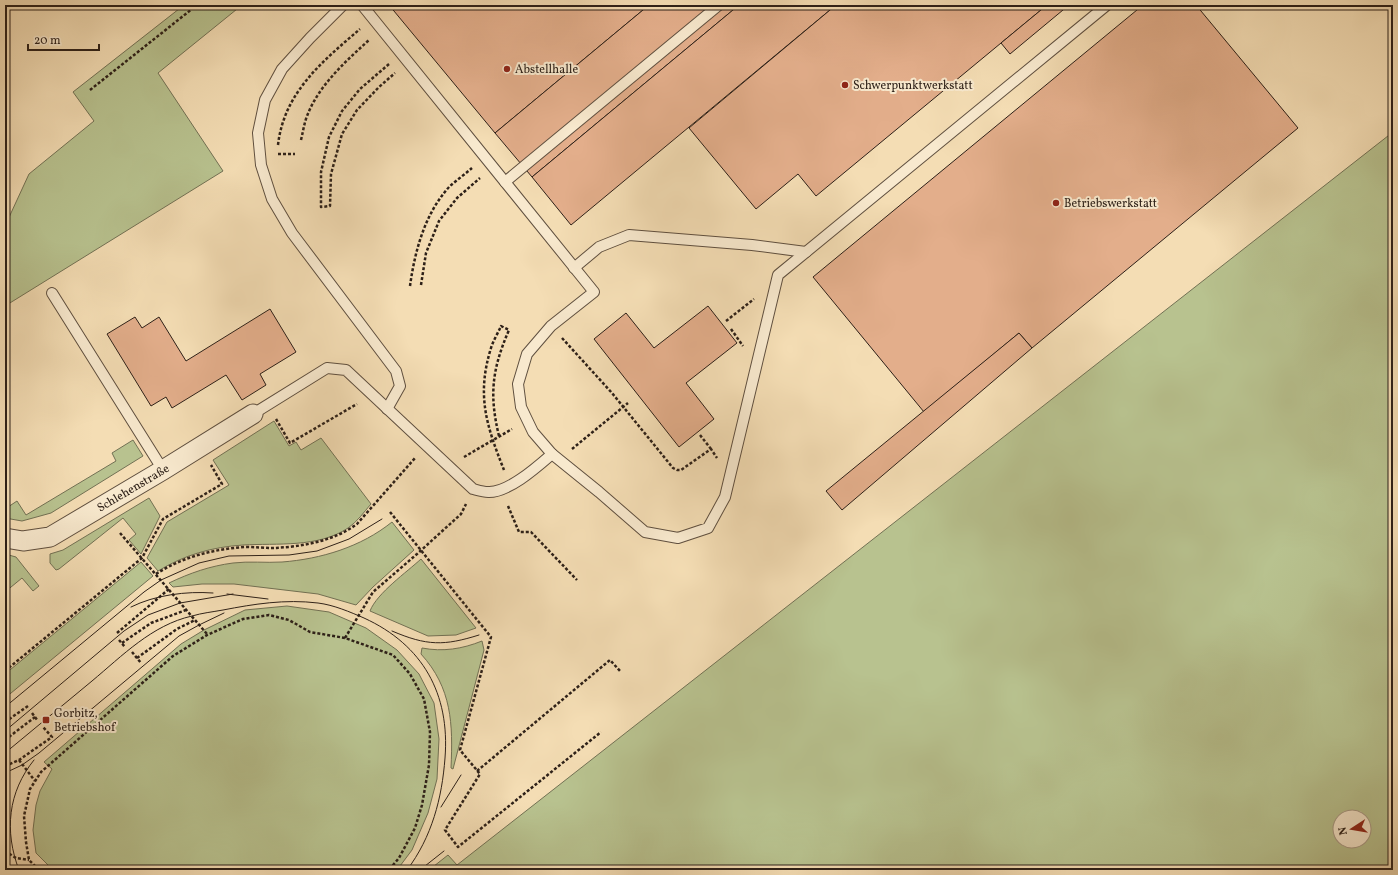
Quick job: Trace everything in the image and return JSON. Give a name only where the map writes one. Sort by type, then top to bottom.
[{"type":"street","name":"Schlehenstraße","points":[[5,538],[23,541],[50,537],[163,470],[260,409]]},
{"type":"lane","points":[[343,5],[282,69],[265,100],[258,133],[261,165],[272,199],[292,233],[396,371],[400,386],[387,408]]},
{"type":"lane","points":[[362,5],[594,292],[551,326],[527,354],[518,384],[521,407],[534,432],[555,457],[599,492],[645,532],[678,538],[708,528],[725,497],[778,275],[1107,5]]},
{"type":"lane","points":[[505,182],[719,5]]},
{"type":"lane","points":[[574,268],[599,247],[629,235],[806,252]]},
{"type":"lane","points":[[52,293],[163,470]]},
{"type":"lane","points":[[260,409],[326,368],[346,370],[473,489],[488,492],[511,486],[555,457]]},
{"type":"path","points":[[90,90],[197,5]]},
{"type":"path","points":[[278,146],[279,131],[288,107],[301,86],[319,65],[372,18]]},
{"type":"path","points":[[301,140],[307,116],[321,90],[342,66],[381,29]]},
{"type":"path","points":[[401,54],[360,89],[342,111],[329,137],[321,172],[321,207],[330,206],[331,174],[342,134],[357,110],[379,87],[408,62]]},
{"type":"path","points":[[410,286],[413,263],[421,235],[436,204],[450,186],[485,157]]},
{"type":"path","points":[[421,286],[426,253],[439,221],[457,198],[492,166]]},
{"type":"path","points":[[726,321],[734,314]]},
{"type":"path","points":[[499,436],[494,410],[494,373],[501,349],[509,330],[501,326],[491,347],[486,372],[484,395],[486,419],[492,441],[511,486]]},
{"type":"path","points":[[551,326],[623,407],[673,468],[681,470],[711,449]]},
{"type":"path","points":[[260,409],[290,443],[372,395]]},
{"type":"path","points":[[555,457],[628,403]]},
{"type":"path","points":[[448,466],[527,420]]},
{"type":"path","points":[[700,435],[730,478]]},
{"type":"path","points":[[156,574],[176,563],[200,555],[246,547],[274,548],[295,546],[326,540],[347,532],[356,524],[426,445]]},
{"type":"path","points":[[5,671],[142,558],[163,519],[222,484],[200,447]]},
{"type":"path","points":[[345,638],[373,592],[461,514],[473,489]]},
{"type":"path","points":[[498,490],[511,511],[519,532],[531,532],[577,580]]},
{"type":"path","points":[[390,512],[490,637],[460,750],[480,774],[445,830],[458,847],[600,732]]},
{"type":"path","points":[[120,532],[207,634]]},
{"type":"path","points":[[117,633],[169,589]]},
{"type":"path","points":[[122,643],[151,623],[186,610]]},
{"type":"path","points":[[39,870],[29,860],[24,816],[30,789],[41,772],[173,656],[207,634],[243,619],[269,615],[289,620],[310,632],[345,638],[393,655],[410,674],[424,698],[430,732],[429,765],[422,805],[415,828],[399,858],[389,870]]},
{"type":"path","points":[[137,658],[177,629],[195,620]]},
{"type":"path","points":[[119,640],[125,647]]},
{"type":"path","points":[[132,652],[141,663]]},
{"type":"path","points":[[477,771],[610,660],[620,672]]},
{"type":"path","points":[[5,722],[28,706]]},
{"type":"path","points":[[32,713],[38,721]]},
{"type":"path","points":[[5,740],[35,717]]},
{"type":"path","points":[[5,766],[19,760],[52,737],[43,727]]},
{"type":"path","points":[[19,760],[35,781]]},
{"type":"path","points":[[5,851],[16,858],[29,860]]},
{"type":"green space","points":[[184,5],[242,5],[158,73],[223,171],[5,306],[5,226],[29,174],[94,121],[73,92]]},
{"type":"green space","points":[[1393,132],[1393,870],[429,870],[448,855],[457,865]]},
{"type":"green space","points":[[274,421],[289,446],[296,442],[301,450],[321,438],[371,504],[351,526],[324,539],[311,542],[232,546],[209,550],[178,560],[158,571],[147,558],[167,522],[229,485],[213,460]]},
{"type":"green space","points":[[133,440],[143,456],[51,513],[22,521],[5,518],[5,509],[17,501],[26,515],[116,461],[112,453]]},
{"type":"green space","points":[[149,498],[160,516],[141,554],[129,540],[136,534],[123,518],[59,569],[56,570],[50,563],[50,554],[63,550]]},
{"type":"green space","points":[[392,522],[414,550],[373,587],[356,605],[318,594],[234,584],[202,584],[173,587],[169,583],[200,570],[225,564],[245,562],[282,562],[326,555],[354,545],[380,531]]},
{"type":"green space","points":[[5,554],[16,557],[39,586],[33,591],[22,578],[5,592]]},
{"type":"green space","points":[[421,559],[476,628],[456,635],[428,636],[370,611],[379,597]]},
{"type":"green space","points":[[141,562],[153,576],[5,698],[5,674]]},
{"type":"green space","points":[[287,606],[329,612],[366,628],[397,650],[419,674],[434,703],[439,739],[437,779],[428,813],[412,850],[397,870],[52,869],[36,853],[33,830],[36,805],[40,791],[52,769],[44,762],[181,644],[204,630],[245,610]]},
{"type":"green space","points":[[482,641],[484,650],[453,769],[451,768],[451,722],[445,693],[431,667],[421,654],[422,648],[437,650],[452,649]]},
{"type":"building","name":"Abstellhalle","points":[[389,5],[649,5],[495,133]]},
{"type":"building","points":[[649,5],[739,5],[532,177],[495,133]]},
{"type":"building","points":[[739,5],[836,5],[571,225],[532,177]]},
{"type":"building","name":"Schwerpunktwerkstatt","points":[[836,5],[1047,5],[816,196],[798,174],[756,209],[689,128]]},
{"type":"building","points":[[1047,5],[1069,5],[1010,54],[1001,43]]},
{"type":"building","name":"Betriebswerkstatt","points":[[1143,5],[1196,5],[1298,128],[1032,348],[1019,333],[924,412],[813,277]]},
{"type":"building","points":[[708,306],[737,343],[686,383],[714,419],[679,447],[594,339],[626,313],[654,348]]},
{"type":"building","points":[[270,309],[296,352],[260,374],[266,385],[242,400],[226,375],[172,408],[166,397],[151,406],[107,334],[135,317],[142,328],[159,317],[186,361]]},
{"type":"building","points":[[1019,333],[1032,348],[842,510],[826,491]]},
{"type":"tram line","points":[[5,707],[144,592],[161,580],[199,563],[229,556],[289,555],[317,551],[349,539],[382,519]]},
{"type":"tram line","points":[[131,607],[150,599],[182,593],[213,593]]},
{"type":"tram line","points":[[227,594],[268,599]]},
{"type":"tram line","points":[[5,731],[124,631],[148,615],[180,603],[233,594]]},
{"type":"tram line","points":[[5,753],[138,642],[177,620],[203,613],[270,603],[306,602],[336,607],[364,618],[385,629],[402,642],[417,657],[428,674],[437,693],[443,713],[445,758],[444,773],[438,802],[429,831],[416,857],[407,870]]},
{"type":"tram line","points":[[5,773],[22,765],[39,753],[179,636],[224,613]]},
{"type":"tram line","points":[[392,631],[415,640],[436,643],[467,639],[479,635]]},
{"type":"tram line","points":[[19,870],[11,841],[11,812],[19,785],[25,772],[34,760]]},
{"type":"tram line","points":[[441,807],[461,775]]},
{"type":"tram line","points":[[420,870],[444,851]]},
{"type":"place","name":"Abstellhalle","points":[[507,69]]},
{"type":"place","name":"Schwerpunktwerkstatt","points":[[845,85]]},
{"type":"place","name":"Betriebswerkstatt","points":[[1056,203]]},
{"type":"place","name":"Gorbitz, Betriebshof","points":[[46,720]]}]
